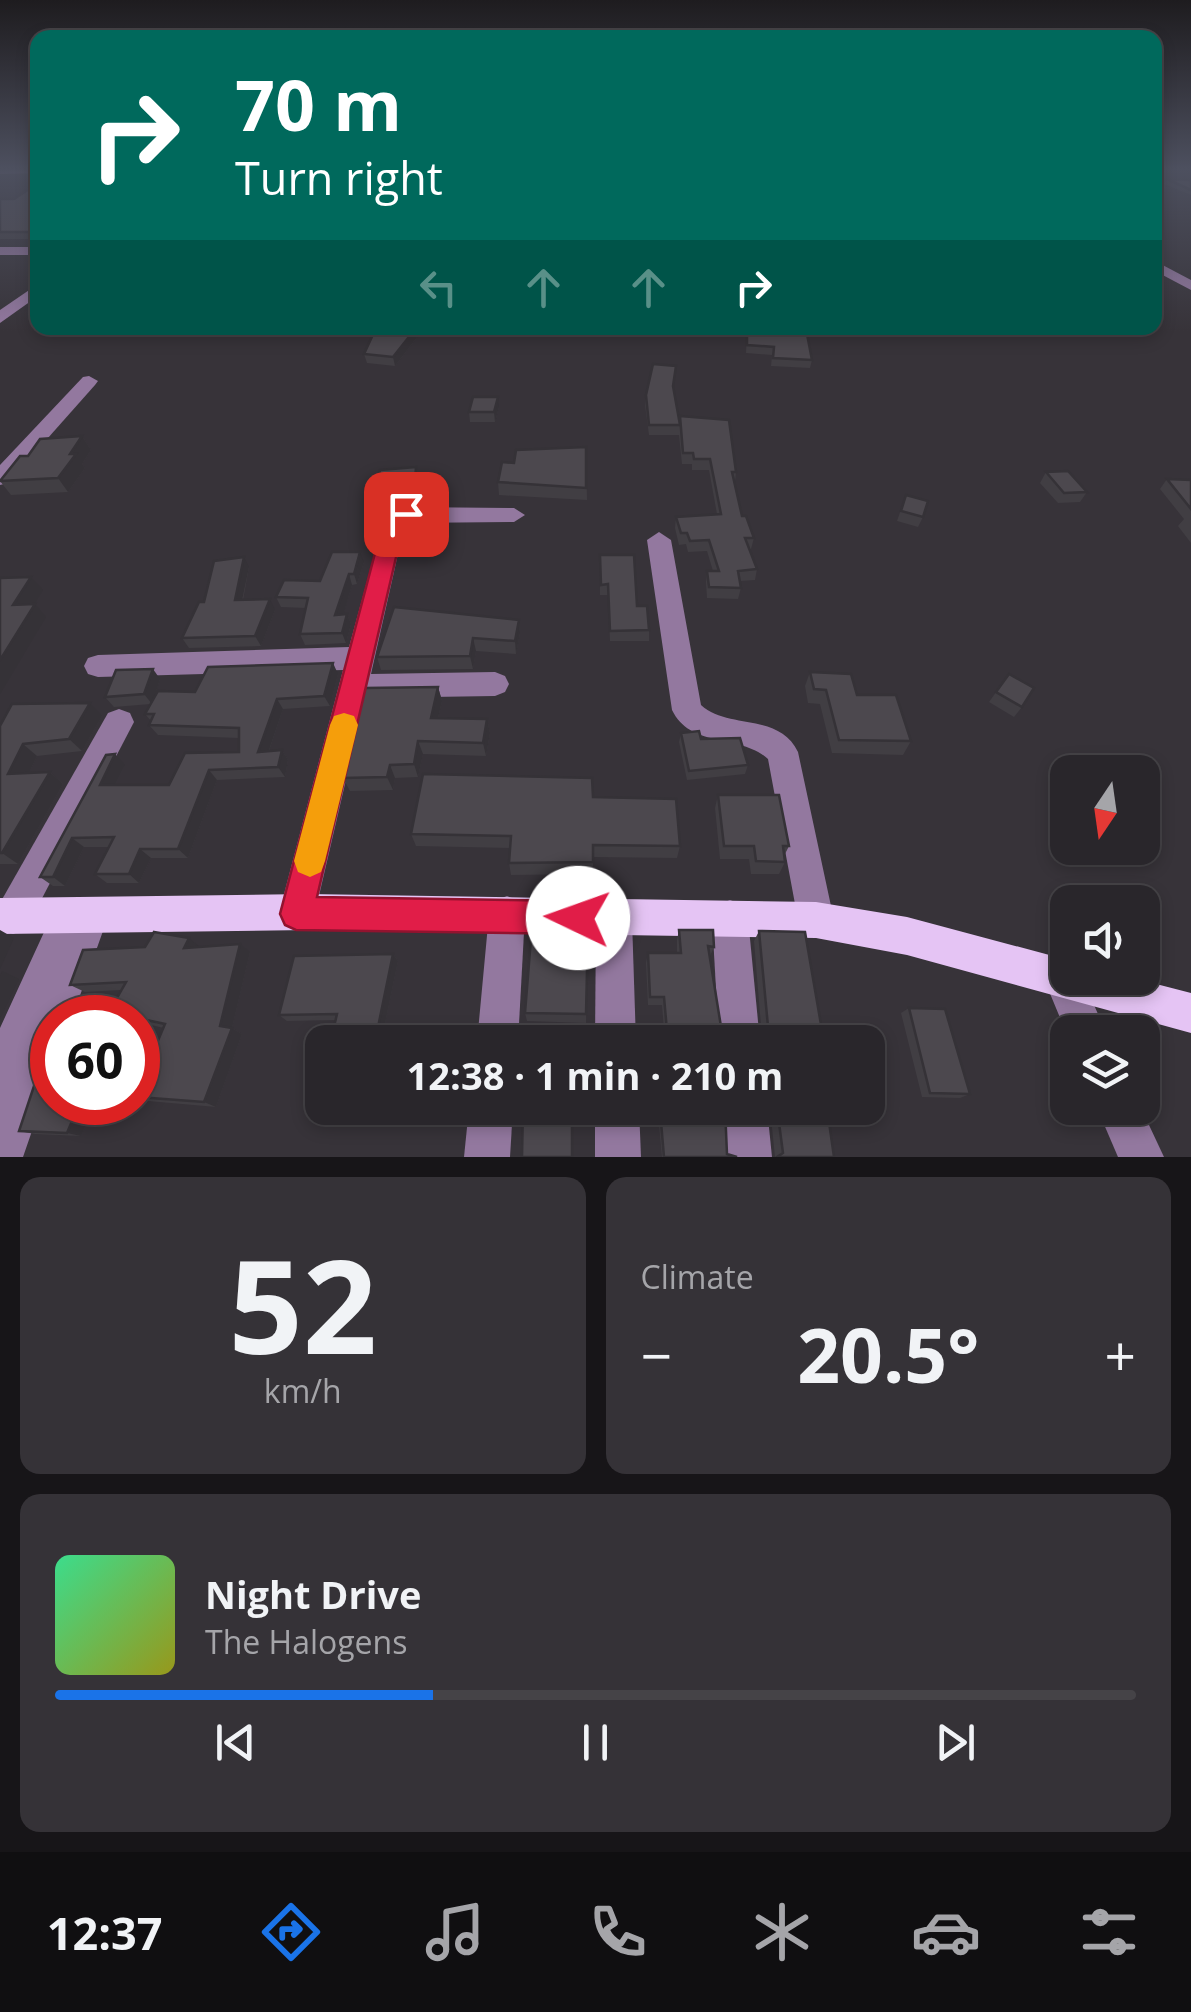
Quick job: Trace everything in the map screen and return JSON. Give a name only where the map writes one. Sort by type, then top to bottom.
[{"type":"main road","points":[[6,916],[507,914],[614,920],[816,920],[907,936],[1050,976]]},
{"type":"main road","points":[[1121,995],[1191,1013]]},
{"type":"street","points":[[0,251],[30,245]]},
{"type":"street","points":[[1162,269],[1191,286]]},
{"type":"street","points":[[0,318],[30,294]]},
{"type":"street","points":[[0,478],[89,381]]},
{"type":"street","points":[[296,914],[398,515],[514,515]]},
{"type":"street","points":[[659,540],[687,710],[702,725],[770,737],[782,752],[816,920]]},
{"type":"street","points":[[98,666],[358,672],[495,684]]},
{"type":"street","points":[[6,916],[119,722]]},
{"type":"street","points":[[497,1025],[507,914]]},
{"type":"street","points":[[0,1076],[80,917]]},
{"type":"street","points":[[0,1157],[80,917]]},
{"type":"street","points":[[730,918],[739,1025]]},
{"type":"street","points":[[614,920],[616,1025]]},
{"type":"street","points":[[488,1157],[491,1125]]},
{"type":"street","points":[[618,1125],[618,1157]]},
{"type":"street","points":[[746,1125],[748,1157]]},
{"type":"street","points":[[1128,1125],[1142,1157]]},
{"type":"building","points":[[0,223],[30,223],[30,232],[0,232]]},
{"type":"building","points":[[373,335],[410,335],[393,357],[364,354]]},
{"type":"building","points":[[747,335],[807,335],[812,360],[773,358],[774,347],[747,345]]},
{"type":"building","points":[[653,364],[676,366],[673,386],[680,425],[649,425],[646,395]]},
{"type":"building","points":[[473,397],[498,397],[494,412],[469,412]]},
{"type":"building","points":[[680,416],[729,420],[736,472],[732,472],[742,516],[746,516],[754,538],[745,538],[757,569],[738,571],[741,588],[709,587],[707,571],[719,571],[709,540],[690,541],[687,533],[681,533],[676,517],[721,514],[710,459],[694,459],[693,453],[683,453]]},
{"type":"building","points":[[82,436],[70,454],[76,454],[58,478],[0,481],[20,456],[28,456],[40,439]]},
{"type":"building","points":[[586,447],[586,488],[498,482],[502,462],[514,463],[516,450]]},
{"type":"building","points":[[416,467],[414,493],[376,496],[380,470]]},
{"type":"building","points":[[1068,471],[1087,492],[1064,493],[1046,472]]},
{"type":"building","points":[[1167,479],[1191,480],[1191,509]]},
{"type":"building","points":[[906,495],[928,501],[923,517],[901,511]]},
{"type":"building","points":[[332,552],[360,552],[335,615],[347,614],[342,633],[300,634],[308,598],[276,597],[284,580],[320,581]]},
{"type":"building","points":[[600,555],[634,555],[637,606],[647,606],[649,630],[610,631],[608,584],[601,585]]},
{"type":"building","points":[[244,557],[235,600],[270,599],[255,636],[182,638],[199,602],[204,602],[214,561]]},
{"type":"building","points":[[31,577],[13,605],[35,604],[0,660],[0,578]]},
{"type":"building","points":[[394,607],[519,620],[515,641],[473,638],[470,656],[377,657]]},
{"type":"building","points":[[333,663],[324,696],[277,699],[258,752],[282,750],[278,767],[209,770],[178,849],[140,849],[129,874],[95,874],[114,837],[72,838],[53,877],[40,877],[106,755],[115,754],[100,785],[169,785],[185,753],[239,752],[239,728],[149,725],[154,714],[145,714],[158,691],[195,692],[208,667]]},
{"type":"building","points":[[153,669],[144,694],[105,697],[116,670]]},
{"type":"building","points":[[810,672],[851,674],[857,695],[896,695],[911,741],[839,740],[826,690],[814,689]]},
{"type":"building","points":[[1009,674],[1034,688],[1022,707],[996,692]]},
{"type":"building","points":[[438,687],[431,718],[487,719],[483,743],[418,741],[414,764],[390,765],[387,777],[343,778],[365,688]]},
{"type":"building","points":[[90,703],[69,739],[23,744],[8,774],[50,772],[0,853],[0,726],[12,704]]},
{"type":"building","points":[[699,731],[701,739],[740,738],[748,765],[689,771],[681,733]]},
{"type":"building","points":[[423,774],[592,778],[593,797],[676,799],[680,846],[593,845],[593,862],[509,863],[511,836],[411,834]]},
{"type":"building","points":[[718,795],[779,795],[789,846],[783,846],[785,862],[756,861],[754,846],[724,846]]},
{"type":"building","points":[[532,926],[588,927],[586,1014],[525,1013]]},
{"type":"building","points":[[679,930],[713,930],[714,947],[708,946],[721,1025],[666,1025],[664,997],[650,997],[648,953],[681,953]]},
{"type":"building","points":[[759,931],[805,932],[821,1025],[768,1025]]},
{"type":"building","points":[[154,932],[189,938],[184,948],[240,944],[220,1026],[232,1028],[204,1102],[160,1099],[160,1036],[165,1024],[160,1023],[160,995],[119,995],[126,982],[70,985],[83,950],[145,947]]},
{"type":"building","points":[[393,954],[378,1025],[334,1025],[337,1014],[279,1015],[294,956]]},
{"type":"building","points":[[909,1008],[945,1009],[970,1094],[930,1093]]},
{"type":"building","points":[[30,1098],[30,1125],[70,1125],[67,1133],[19,1131]]},
{"type":"building","points":[[523,1125],[572,1125],[572,1157],[522,1157]]},
{"type":"building","points":[[661,1125],[726,1125],[727,1154],[737,1157],[664,1157]]},
{"type":"building","points":[[779,1125],[829,1125],[834,1157],[777,1157],[783,1153]]},
{"type":"slow traffic","points":[[310,861],[344,725]]},
{"type":"route","points":[[406,514],[395,519],[296,914],[578,918]]}]
